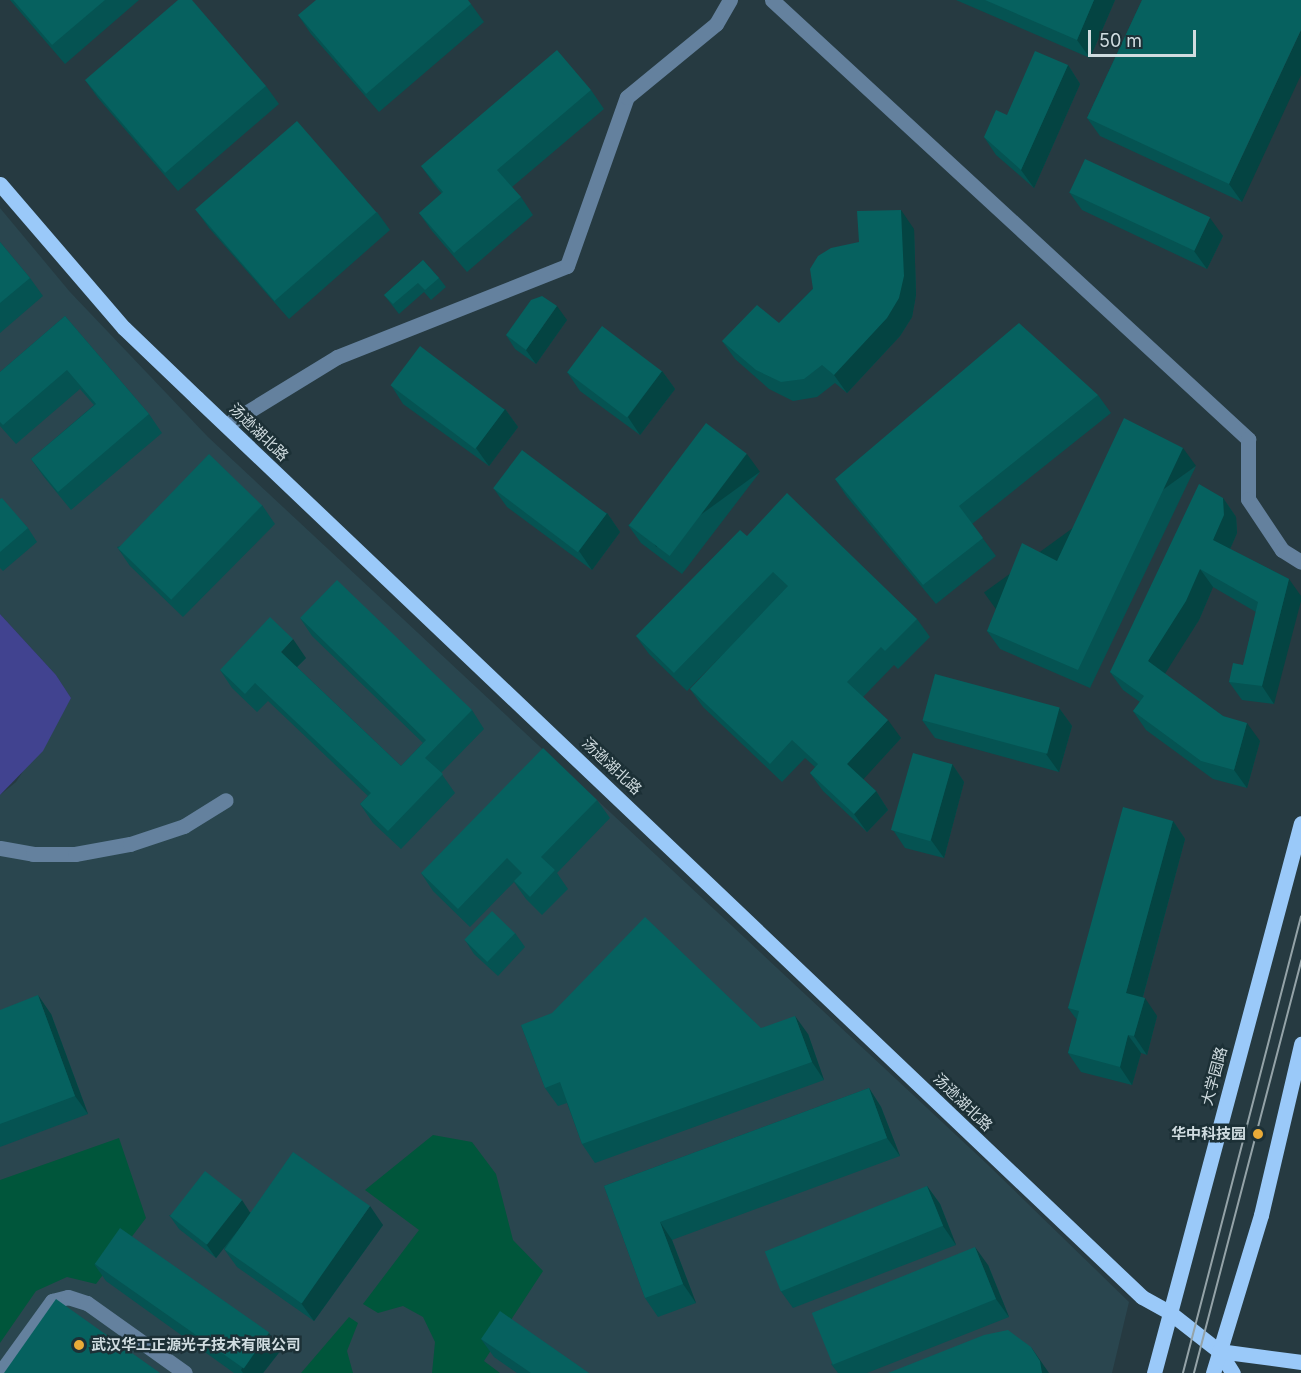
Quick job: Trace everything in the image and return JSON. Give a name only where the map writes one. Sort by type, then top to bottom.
[{"type":"main road","name":"汤逊湖北路","points":[[0,184],[124,328],[1142,1298],[1169,1312],[1219,1351],[1233,1373]]},
{"type":"main road","name":"大学园路","points":[[1154,1373],[1301,824]]},
{"type":"main road","points":[[1213,1373],[1260,1215],[1301,1044]]},
{"type":"main road","points":[[1219,1351],[1301,1362]]},
{"type":"street","points":[[226,425],[337,357],[567,266],[627,97],[716,24],[730,0]]},
{"type":"street","points":[[772,0],[1248,439],[1248,498],[1282,550],[1301,562]]},
{"type":"street","points":[[0,848],[33,854],[75,854],[130,844],[184,826],[226,800]]},
{"type":"street","points":[[0,1373],[52,1301],[68,1297],[87,1303],[185,1373]]},
{"type":"shaded area","points":[[0,208],[70,292],[208,437],[986,1163],[1129,1302],[1112,1373],[0,1373],[0,795],[16,782],[71,698],[56,675],[0,614]]},
{"type":"shaded area","points":[[0,614],[56,675],[71,698],[43,751],[0,795]]},
{"type":"green space","points":[[433,1135],[472,1142],[496,1174],[513,1240],[543,1271],[484,1361],[500,1373],[432,1373],[435,1342],[423,1317],[403,1306],[378,1313],[363,1304],[419,1230],[365,1190]]},
{"type":"green space","points":[[119,1138],[146,1218],[96,1284],[67,1277],[36,1291],[0,1343],[0,1180]]},
{"type":"green space","points":[[349,1317],[358,1323],[347,1351],[353,1373],[301,1373]]},
{"type":"building","points":[[13,0],[105,0],[52,45]]},
{"type":"building","points":[[178,0],[192,0],[266,86],[165,173],[85,80]]},
{"type":"building","points":[[316,0],[468,0],[471,4],[366,94],[298,15]]},
{"type":"building","points":[[985,0],[1094,0],[1077,40]]},
{"type":"building","points":[[1142,0],[1301,0],[1301,30],[1229,184],[1087,118]]},
{"type":"building","points":[[557,50],[591,90],[497,170],[521,197],[454,253],[419,213],[443,192],[421,166]]},
{"type":"building","points":[[1035,51],[1068,65],[1021,170],[984,137],[996,110],[1007,115]]},
{"type":"building","points":[[297,121],[376,212],[274,301],[195,210]]},
{"type":"building","points":[[1085,159],[1210,217],[1194,251],[1069,193]]},
{"type":"building","points":[[901,210],[904,276],[899,298],[887,318],[834,375],[822,365],[804,379],[781,382],[756,370],[722,341],[757,305],[779,323],[813,289],[810,269],[818,256],[831,248],[859,242],[857,211]]},
{"type":"building","points":[[0,242],[30,278],[0,303]]},
{"type":"building","points":[[423,260],[439,278],[425,290],[418,283],[393,304],[384,295]]},
{"type":"building","points":[[542,296],[557,306],[526,350],[506,335],[531,300]]},
{"type":"building","points":[[65,316],[149,414],[58,492],[31,459],[96,404],[67,370],[3,425],[0,422],[0,372]]},
{"type":"building","points":[[1019,323],[1098,395],[959,506],[983,538],[923,585],[835,479]]},
{"type":"building","points":[[602,326],[662,371],[627,417],[567,372]]},
{"type":"building","points":[[420,346],[505,410],[475,449],[391,385]]},
{"type":"building","points":[[1124,418],[1183,448],[1078,670],[987,631],[1022,543],[1057,561]]},
{"type":"building","points":[[706,423],[747,454],[670,556],[629,525]]},
{"type":"building","points":[[522,450],[607,514],[578,552],[493,488]]},
{"type":"building","points":[[209,454],[262,505],[171,600],[118,548]]},
{"type":"building","points":[[1199,484],[1223,498],[1224,515],[1213,540],[1289,579],[1262,686],[1229,682],[1233,663],[1243,665],[1258,602],[1200,569],[1186,601],[1148,661],[1223,716],[1247,723],[1234,770],[1201,761],[1133,711],[1144,696],[1110,672]]},
{"type":"building","points":[[787,493],[917,619],[885,651],[881,647],[847,682],[888,720],[847,764],[876,791],[854,814],[810,773],[818,764],[792,740],[770,764],[690,689],[788,586],[773,572],[674,673],[636,636],[740,530],[747,536]]},
{"type":"building","points":[[2,498],[28,528],[0,552],[0,499]]},
{"type":"building","points":[[337,580],[472,710],[425,758],[443,774],[388,831],[360,804],[371,793],[255,683],[245,694],[220,670],[270,617],[293,639],[281,652],[401,766],[426,740],[300,618]]},
{"type":"building","points":[[935,674],[1060,707],[1047,754],[923,720]]},
{"type":"building","points":[[543,748],[597,800],[541,857],[555,870],[530,897],[514,881],[522,873],[507,858],[458,909],[421,873]]},
{"type":"building","points":[[913,753],[952,764],[930,841],[891,830]]},
{"type":"building","points":[[1123,807],[1173,821],[1126,993],[1145,998],[1134,1036],[1128,1035],[1120,1067],[1068,1053],[1079,1011],[1068,1008]]},
{"type":"building","points":[[492,911],[515,933],[487,962],[464,940]]},
{"type":"building","points":[[645,917],[761,1028],[795,1016],[812,1062],[582,1144],[560,1082],[545,1088],[521,1025],[552,1013]]},
{"type":"building","points":[[38,995],[75,1096],[0,1124],[0,1010]]},
{"type":"building","points":[[869,1088],[887,1138],[660,1222],[683,1284],[645,1298],[604,1186]]},
{"type":"building","points":[[293,1152],[370,1206],[302,1303],[225,1249]]},
{"type":"building","points":[[205,1171],[242,1200],[207,1245],[170,1216]]},
{"type":"building","points":[[927,1186],[943,1226],[781,1291],[765,1252]]},
{"type":"building","points":[[120,1228],[269,1332],[244,1368],[95,1264]]},
{"type":"building","points":[[975,1247],[996,1299],[833,1365],[812,1313]]},
{"type":"building","points":[[56,1299],[160,1373],[4,1373]]},
{"type":"building","points":[[500,1311],[589,1373],[531,1373],[481,1339]]},
{"type":"building","points":[[1008,1330],[1031,1347],[1040,1361],[1042,1373],[888,1373],[984,1335]]},
{"type":"tram line","points":[[1183,1373],[1301,917]]},
{"type":"tram line","points":[[1194,1373],[1301,961]]},
{"type":"place","name":"华中科技园","points":[[1258,1134]]},
{"type":"place","name":"武汉华工正源光子技术有限公司","points":[[79,1345]]}]
